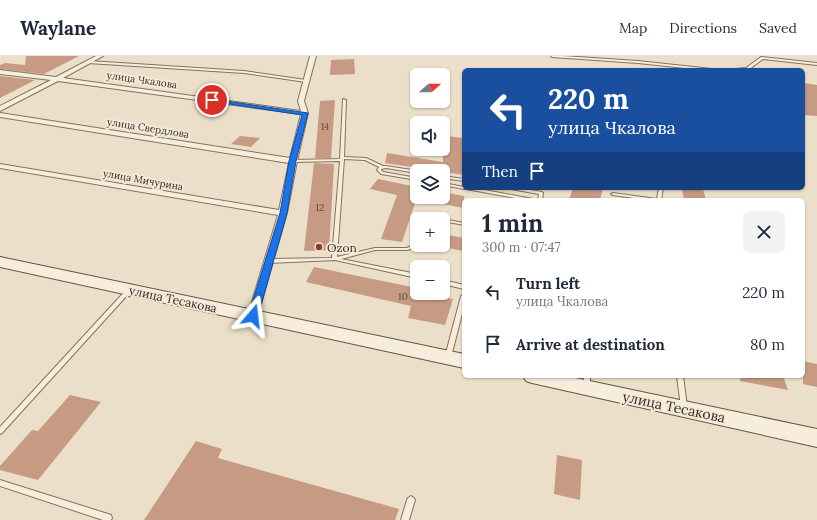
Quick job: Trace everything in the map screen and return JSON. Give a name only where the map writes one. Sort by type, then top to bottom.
[{"type":"main road","name":"улица Тесакова","points":[[0,262],[456,360]]},
{"type":"main road","name":"улица Тесакова","points":[[550,378],[587,382],[684,409],[817,438]]},
{"type":"street","points":[[0,109],[100,56]]},
{"type":"street","points":[[253,316],[283,213],[293,161],[305,113],[301,101],[313,56]]},
{"type":"street","name":"улица Чкалова","points":[[0,72],[58,78],[305,113]]},
{"type":"street","name":"улица Свердлова","points":[[0,115],[293,161]]},
{"type":"street","name":"улица Мичурина","points":[[0,166],[283,213]]},
{"type":"lane","points":[[552,56],[638,62],[694,68]]},
{"type":"lane","points":[[748,68],[762,58],[817,64]]},
{"type":"lane","points":[[88,62],[244,72],[306,81]]},
{"type":"lane","points":[[334,258],[342,159],[344,100]]},
{"type":"lane","points":[[293,161],[366,159],[382,168],[410,171]]},
{"type":"lane","points":[[382,168],[379,170],[382,173],[410,178]]},
{"type":"lane","points":[[450,177],[462,180]]},
{"type":"lane","points":[[450,185],[462,187]]},
{"type":"lane","points":[[476,190],[522,198]]},
{"type":"lane","points":[[523,190],[541,193],[540,198]]},
{"type":"lane","points":[[613,194],[643,198]]},
{"type":"lane","points":[[450,221],[462,224]]},
{"type":"lane","points":[[269,261],[334,258],[375,249],[410,248]]},
{"type":"lane","points":[[334,258],[410,274]]},
{"type":"lane","points":[[450,284],[462,287]]},
{"type":"lane","points":[[0,431],[130,289]]},
{"type":"lane","points":[[456,360],[462,312]]},
{"type":"lane","points":[[680,378],[684,409]]},
{"type":"lane","points":[[0,483],[108,518]]},
{"type":"lane","points":[[405,520],[411,500]]},
{"type":"building","points":[[26,56],[79,56],[44,74],[0,69],[0,65],[5,63],[25,65]]},
{"type":"building","points":[[354,59],[355,74],[330,75],[331,60]]},
{"type":"building","points":[[0,76],[35,80],[0,98]]},
{"type":"building","points":[[805,83],[817,85],[817,116],[805,115]]},
{"type":"building","points":[[335,100],[331,158],[315,158],[320,101]]},
{"type":"building","points":[[240,136],[260,138],[251,147],[231,144]]},
{"type":"building","points":[[450,137],[462,138],[462,175],[450,173],[450,164],[410,164],[410,167],[385,163],[387,153],[443,162],[443,156],[450,156]]},
{"type":"building","points":[[314,163],[334,164],[329,250],[304,251]]},
{"type":"building","points":[[378,179],[410,186],[410,204],[415,204],[412,212],[410,212],[410,218],[402,242],[381,239],[397,195],[370,189]]},
{"type":"building","points":[[572,190],[602,190],[600,198],[570,198]]},
{"type":"building","points":[[682,190],[703,190],[705,198],[684,198]]},
{"type":"building","points":[[450,193],[464,196],[464,198],[462,198],[462,208],[443,204],[450,204]]},
{"type":"building","points":[[450,235],[462,238],[462,251],[450,248]]},
{"type":"building","points":[[314,267],[410,287],[410,300],[453,299],[445,325],[408,318],[411,306],[306,282]]},
{"type":"building","points":[[805,361],[817,364],[817,387],[803,384],[803,378],[805,378]]},
{"type":"building","points":[[740,378],[784,378],[788,390],[740,381]]},
{"type":"building","points":[[70,395],[101,402],[38,480],[0,470],[0,466],[32,430],[38,431]]},
{"type":"building","points":[[196,441],[222,449],[218,458],[399,509],[395,520],[144,520]]},
{"type":"building","points":[[557,455],[582,460],[580,500],[554,494]]},
{"type":"place","name":"Ozon","points":[[319,247]]},
{"type":"route","points":[[212,100],[305,113],[293,161],[283,213],[253,316]]}]
